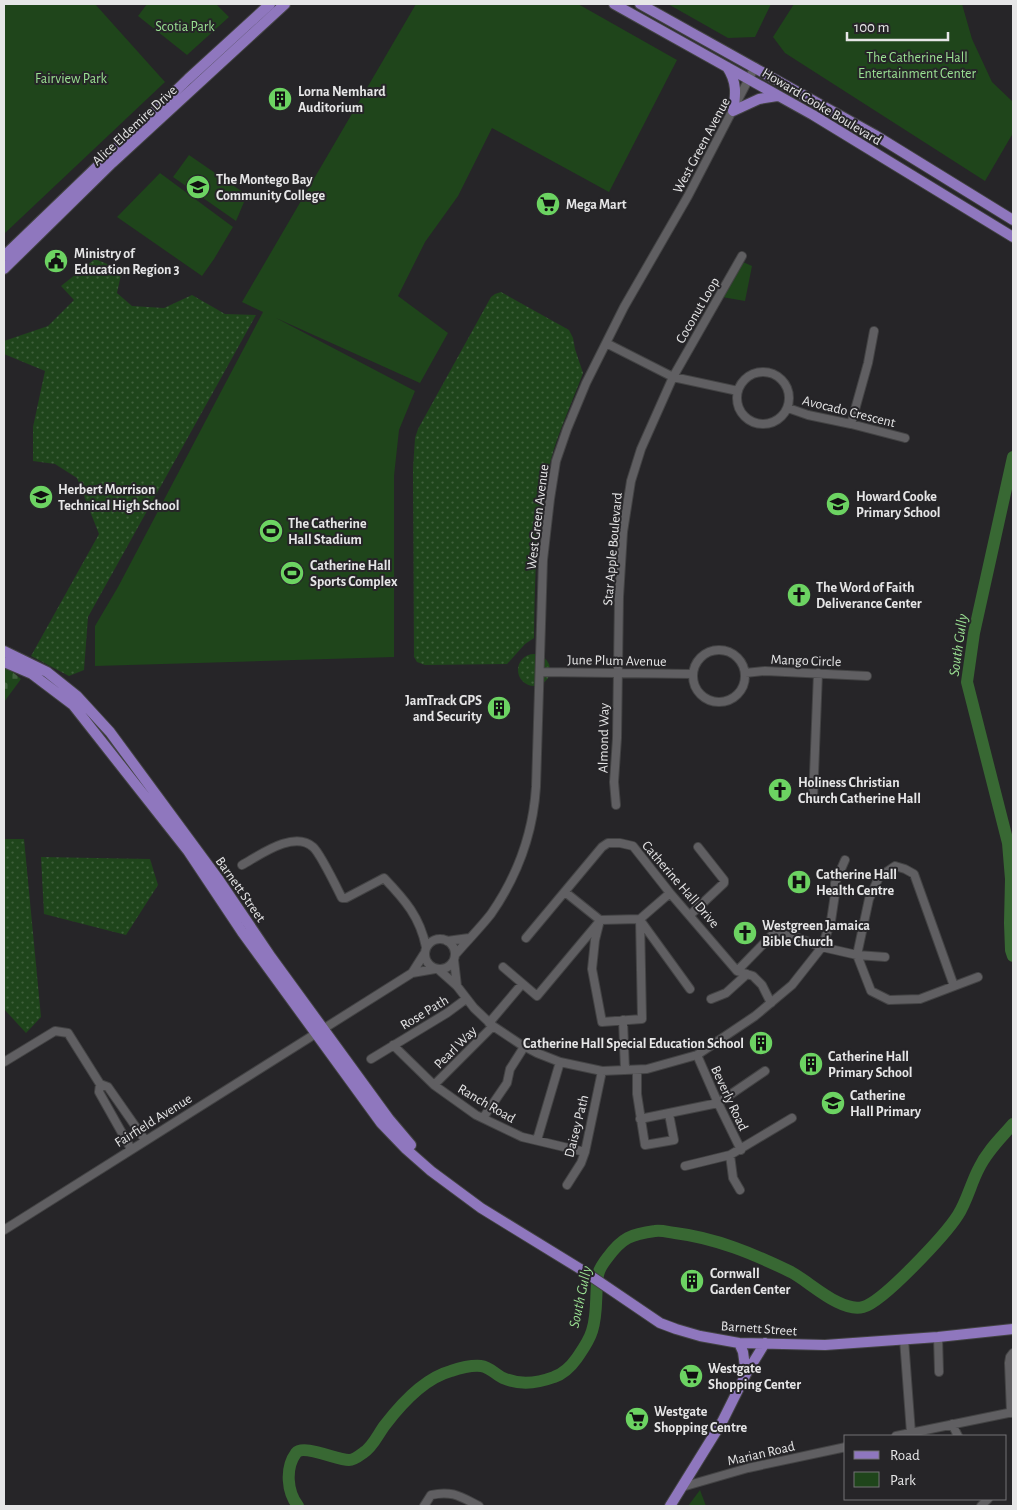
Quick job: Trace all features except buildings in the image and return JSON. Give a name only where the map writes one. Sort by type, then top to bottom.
[{"type":"main road","name":"Alice Eldemire Drive","points":[[4,256],[270,4]]},
{"type":"main road","name":"Alice Eldemire Drive","points":[[4,269],[112,163],[285,4]]},
{"type":"main road","name":"Howard Cooke Boulevard","points":[[614,4],[813,115],[1013,237]]},
{"type":"main road","name":"Howard Cooke Boulevard","points":[[640,4],[875,135],[1013,220]]},
{"type":"main road","points":[[726,66],[733,76],[736,92],[733,112]]},
{"type":"main road","points":[[733,112],[759,99],[777,96]]},
{"type":"main road","name":"Barnett Street","points":[[4,651],[54,677],[78,696],[110,732],[220,880],[381,1123],[431,1171],[481,1208],[582,1270],[660,1323],[700,1336],[739,1343],[825,1345],[1011,1332]]},
{"type":"main road","name":"Barnett Street","points":[[4,662],[32,674],[73,705],[188,851],[242,932],[320,1031]]},
{"type":"main road","points":[[739,1343],[745,1358],[746,1374]]},
{"type":"main road","points":[[670,1506],[722,1422],[746,1374],[765,1343]]},
{"type":"street","name":"West Green Avenue","points":[[455,957],[492,912],[510,882],[530,833],[535,809],[543,560],[556,461],[586,383],[624,307],[675,220],[756,67]]},
{"type":"street","name":"Coconut Loop","points":[[673,377],[742,256]]},
{"type":"street","points":[[851,424],[868,363],[874,330]]},
{"type":"street","points":[[606,343],[673,377],[738,391]]},
{"type":"street","points":[[757,372],[770,372],[780,377],[787,386],[790,398],[788,408],[778,420],[770,424],[754,423],[742,413],[737,399],[738,391],[748,376],[757,372]]},
{"type":"street","name":"Star Apple Boulevard","points":[[618,672],[619,597],[623,538],[631,481],[640,449],[673,377]]},
{"type":"street","name":"Avocado Crescent","points":[[788,408],[808,415],[905,438]]},
{"type":"street","points":[[713,650],[730,652],[737,657],[745,673],[744,684],[738,693],[730,699],[719,702],[708,699],[698,691],[694,674],[700,659],[713,650]]},
{"type":"street","name":"Mango Circle","points":[[745,673],[765,671],[868,676]]},
{"type":"street","name":"June Plum Avenue","points":[[540,672],[694,674]]},
{"type":"street","name":"Almond Way","points":[[616,805],[614,782],[618,672]]},
{"type":"street","points":[[813,800],[818,673]]},
{"type":"street","points":[[242,865],[280,844],[296,841],[314,847],[342,898],[346,898],[384,878],[414,912],[423,930],[427,963],[457,986],[466,999],[491,1024],[524,1047],[560,1062],[602,1071],[647,1069],[697,1055],[755,1016],[792,985],[822,947],[831,921],[836,894],[835,883],[845,860]]},
{"type":"street","name":"Catherine Hall Drive","points":[[526,938],[602,847],[608,843],[633,846],[670,893],[737,970],[753,976],[762,986],[771,1003]]},
{"type":"street","points":[[690,915],[724,883],[724,880],[698,847]]},
{"type":"street","points":[[954,986],[914,874],[895,866],[879,876],[868,899],[857,955],[871,991],[889,1000],[920,999],[978,977]]},
{"type":"street","points":[[565,892],[600,920],[640,919],[670,893]]},
{"type":"street","points":[[600,920],[595,940],[592,968],[602,1022],[642,1019],[640,919]]},
{"type":"street","points":[[640,919],[690,989]]},
{"type":"street","points":[[503,967],[537,996],[600,920]]},
{"type":"street","points":[[423,930],[438,939],[469,938]]},
{"type":"street","points":[[737,970],[768,938],[774,933],[782,932],[822,947],[857,955],[885,957]]},
{"type":"street","points":[[412,973],[431,942],[438,939]]},
{"type":"street","points":[[447,940],[453,946],[457,986]]},
{"type":"street","points":[[320,1031],[412,973],[448,967],[455,957]]},
{"type":"street","points":[[712,999],[726,993],[747,974]]},
{"type":"street","name":"Pearl Way","points":[[434,1085],[491,1024],[522,984]]},
{"type":"street","name":"Rose Path","points":[[371,1059],[447,1013],[466,999]]},
{"type":"street","points":[[623,1020],[625,1070]]},
{"type":"street","points":[[4,1062],[55,1031],[64,1031],[72,1037],[100,1084],[99,1092],[131,1149]]},
{"type":"street","name":"Fairfield Avenue","points":[[4,1230],[320,1031]]},
{"type":"street","name":"Ranch Road","points":[[393,1045],[434,1085],[483,1118],[522,1137],[585,1152]]},
{"type":"street","points":[[483,1118],[507,1083],[510,1069],[524,1047]]},
{"type":"street","name":"Beverly Road","points":[[697,1055],[741,1150]]},
{"type":"street","points":[[537,1140],[560,1062]]},
{"type":"street","points":[[637,1070],[637,1094],[645,1145],[674,1139],[669,1114]]},
{"type":"street","name":"Daisey Path","points":[[567,1186],[582,1163],[602,1071]]},
{"type":"street","points":[[640,1119],[718,1103],[765,1071]]},
{"type":"street","points":[[100,1084],[108,1087],[145,1140]]},
{"type":"street","points":[[685,1166],[730,1156],[792,1118]]},
{"type":"street","points":[[730,1156],[733,1178],[740,1190]]},
{"type":"street","points":[[938,1337],[939,1372]]},
{"type":"street","points":[[904,1339],[911,1433]]},
{"type":"street","points":[[901,1435],[1012,1413],[1009,1363],[1013,1353]]},
{"type":"street","points":[[952,1424],[958,1435]]},
{"type":"street","name":"Marian Road","points":[[682,1486],[748,1468],[844,1447]]},
{"type":"street","points":[[424,1506],[431,1495],[442,1492],[457,1495],[479,1506]]},
{"type":"green space","name":"Fairview Park","points":[[6,4],[95,4],[165,82],[4,234],[4,6]]},
{"type":"green space","name":"Scotia Park","points":[[147,4],[216,4],[229,17],[187,55],[138,16]]},
{"type":"green space","points":[[416,4],[578,4],[677,60],[609,192],[492,128],[458,196],[425,242],[398,296],[448,333],[420,383],[276,318],[415,391],[399,430],[394,476],[394,657],[95,666],[95,626],[118,587],[263,312],[242,302]]},
{"type":"green space","points":[[668,4],[771,4],[755,37],[728,38]]},
{"type":"green space","name":"The Catherine Hall Entertainment Center","points":[[794,4],[962,4],[972,39],[992,82],[1013,102],[1013,133],[985,181],[785,53],[773,37]]},
{"type":"green space","points":[[189,155],[247,195],[236,221],[173,177]]},
{"type":"green space","points":[[160,173],[233,227],[202,276],[117,217]]},
{"type":"green space","points":[[95,259],[122,270],[117,293],[132,306],[164,308],[192,295],[225,314],[256,315],[88,617],[84,670],[69,676],[31,656],[99,534],[77,478],[55,464],[33,461],[33,427],[45,371],[4,354],[4,341],[48,326],[74,300],[61,286]]},
{"type":"green space","points":[[743,262],[752,266],[745,301],[722,297]]},
{"type":"green space","points":[[501,292],[569,330],[583,373],[557,440],[545,485],[537,550],[534,638],[525,644],[507,664],[425,665],[417,662],[414,657],[413,469],[415,438],[418,429],[491,297]]},
{"type":"green space","points":[[534,654],[545,659],[550,670],[545,681],[534,686],[523,681],[518,670],[523,659]]},
{"type":"green space","points":[[4,665],[21,679],[4,702]]},
{"type":"green space","points":[[4,839],[24,839],[41,1017],[26,1033],[4,1009]]},
{"type":"green space","points":[[41,857],[150,859],[158,885],[126,935],[44,914]]},
{"type":"green space","points":[[700,1490],[706,1506],[688,1506]]},
{"type":"waterway","name":"South Gully","points":[[1013,457],[974,633],[967,682],[1008,843],[1011,879],[1011,950],[1013,956]]},
{"type":"waterway","name":"South Gully","points":[[298,1506],[294,1500],[289,1480],[290,1466],[296,1453],[306,1450],[344,1459],[351,1460],[356,1458],[370,1447],[398,1409],[414,1393],[441,1374],[466,1367],[481,1366],[500,1377],[515,1382],[535,1382],[564,1372],[577,1358],[591,1335],[595,1317],[597,1282],[601,1268],[618,1245],[633,1236],[647,1232],[662,1231],[690,1235],[720,1243],[749,1253],[791,1272],[836,1301],[854,1308],[863,1307],[885,1293],[899,1281],[951,1224],[961,1210],[982,1162],[1013,1124]]},
{"type":"place","name":"Lorna Nemhard Auditorium","points":[[280,99]]},
{"type":"place","name":"The Montego Bay Community College","points":[[198,187]]},
{"type":"place","name":"Mega Mart","points":[[548,204]]},
{"type":"place","name":"Ministry of Education Region 3","points":[[56,261]]},
{"type":"place","name":"Herbert Morrison Technical High School","points":[[41,497]]},
{"type":"place","name":"Howard Cooke Primary School","points":[[838,504]]},
{"type":"place","name":"The Catherine Hall Stadium","points":[[271,531]]},
{"type":"place","name":"Catherine Hall Sports Complex","points":[[292,573]]},
{"type":"place","name":"The Word of Faith Deliverance Center","points":[[799,595]]},
{"type":"place","name":"JamTrack GPS and Security","points":[[499,708]]},
{"type":"place","name":"Holiness Christian Church Catherine Hall","points":[[780,790]]},
{"type":"place","name":"Catherine Hall Health Centre","points":[[799,882]]},
{"type":"place","name":"Westgreen Jamaica Bible Church","points":[[745,933]]},
{"type":"place","name":"Catherine Hall Special Education School","points":[[761,1043]]},
{"type":"place","name":"Catherine Hall Primary School","points":[[811,1064]]},
{"type":"place","name":"Catherine Hall Primary","points":[[833,1103]]},
{"type":"place","name":"Cornwall Garden Center","points":[[692,1281]]},
{"type":"place","name":"Westgate Shopping Center","points":[[691,1376]]},
{"type":"place","name":"Westgate Shopping Centre","points":[[637,1419]]}]
